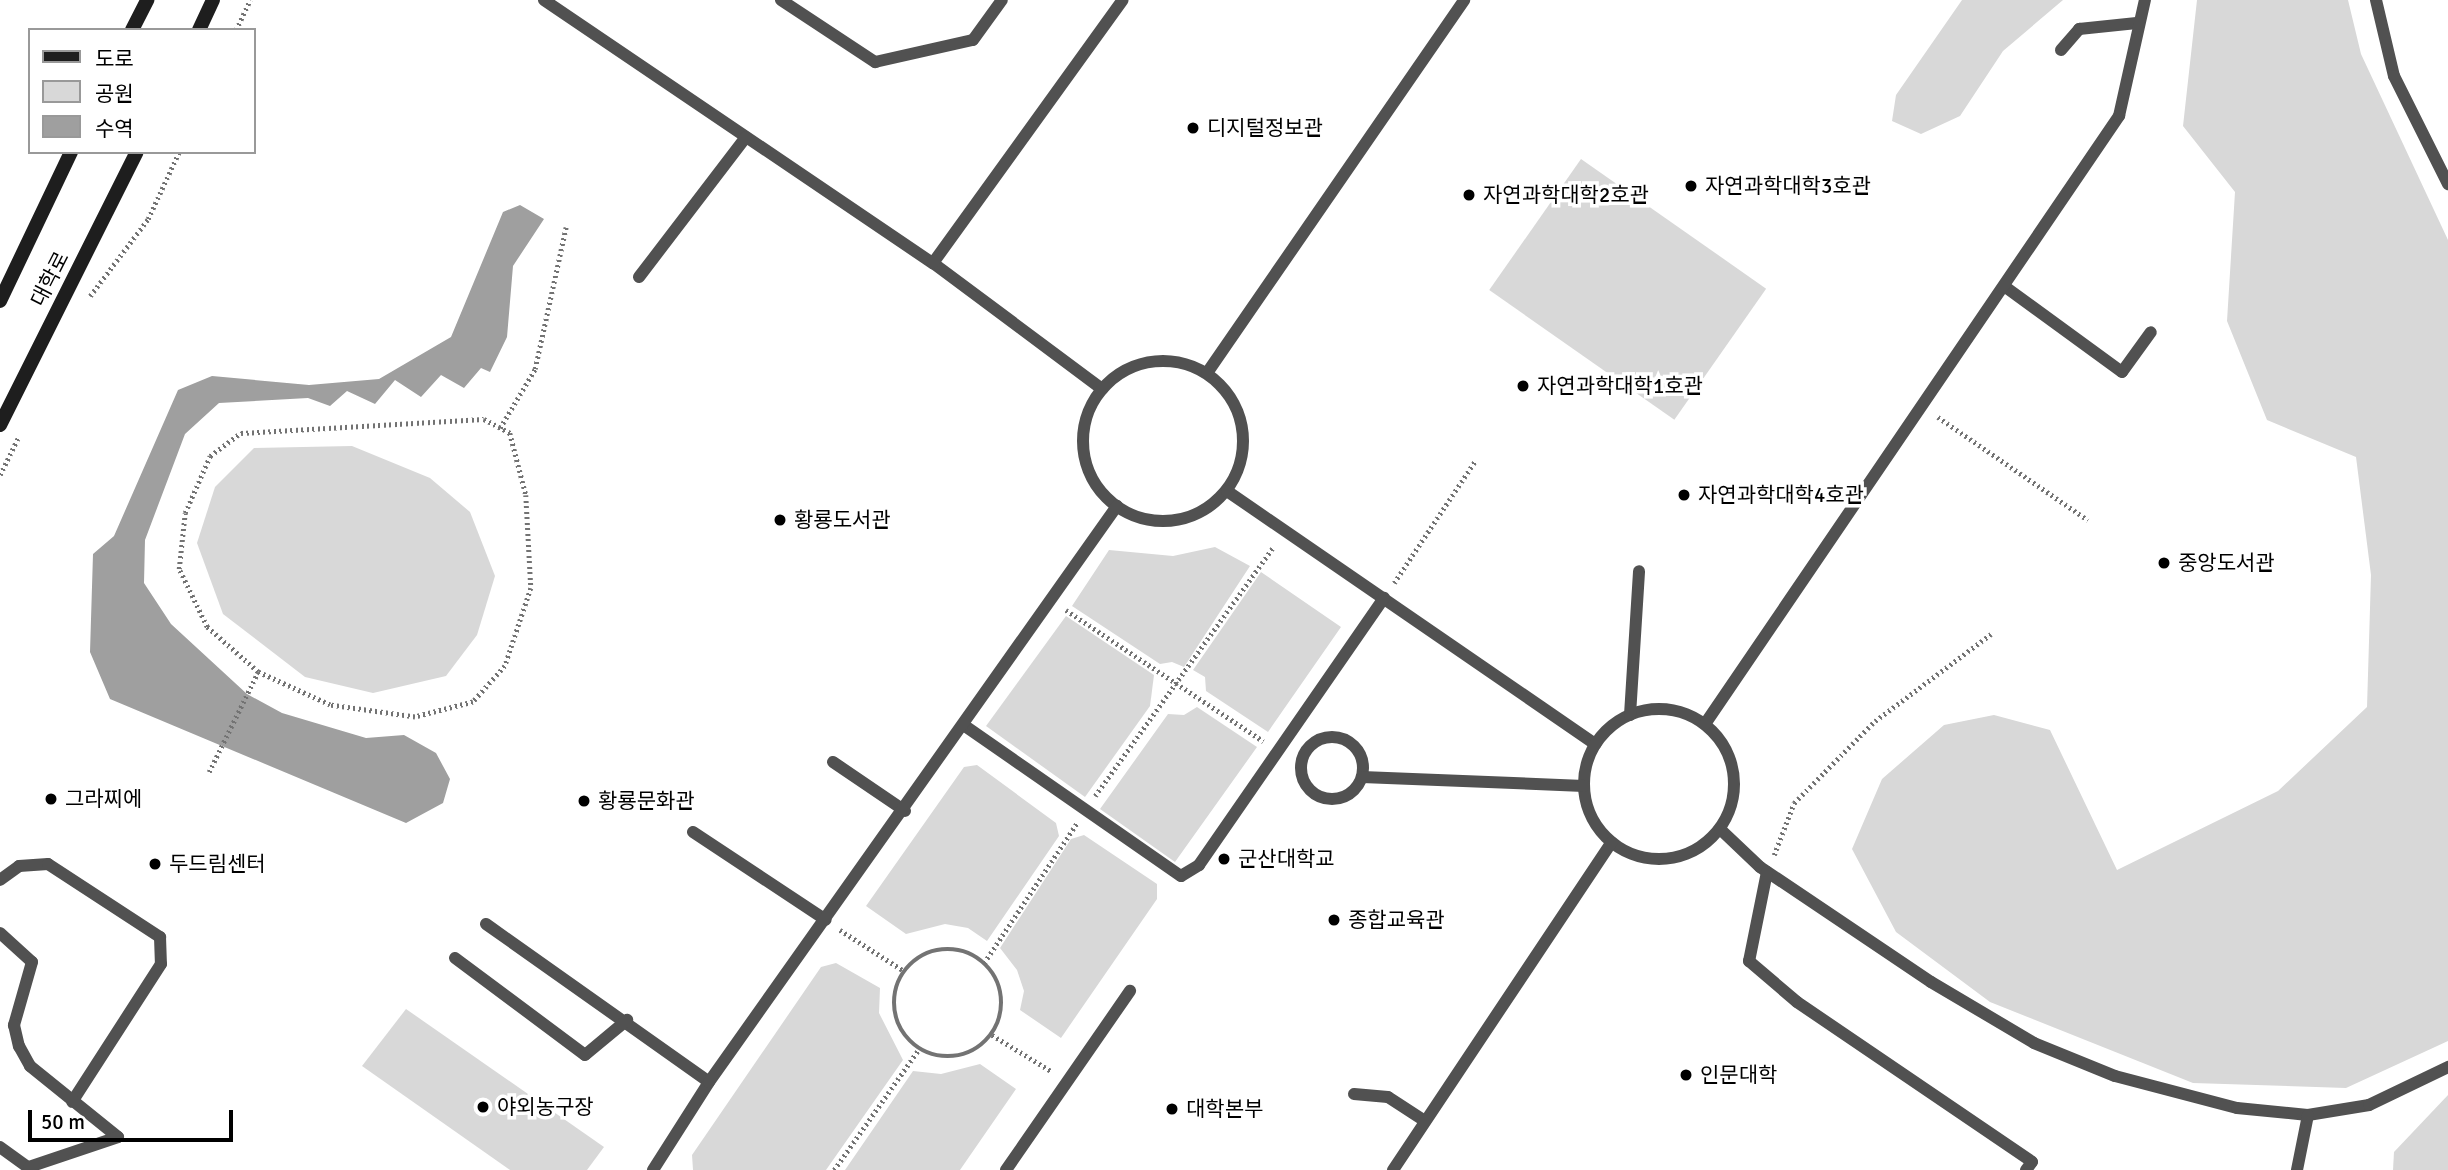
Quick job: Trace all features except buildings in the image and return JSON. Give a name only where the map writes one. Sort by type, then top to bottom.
[{"type":"street","points":[[133,28],[147,0]]},
{"type":"street","points":[[200,28],[214,0]]},
{"type":"street","name":"대학로","points":[[0,301],[70,154]]},
{"type":"street","name":"대학로","points":[[0,425],[136,154]]},
{"type":"lane","points":[[544,0],[933,263],[1102,389]]},
{"type":"lane","points":[[781,0],[875,62],[973,40],[1002,0]]},
{"type":"lane","points":[[933,263],[1123,0]]},
{"type":"lane","points":[[1207,373],[1464,0]]},
{"type":"lane","points":[[1705,724],[2119,116],[2137,23],[2145,0]]},
{"type":"lane","points":[[2375,0],[2394,76],[2448,184]]},
{"type":"lane","points":[[2061,50],[2079,29],[2137,23]]},
{"type":"lane","points":[[639,277],[746,136]]},
{"type":"lane","points":[[2004,286],[2122,372],[2151,332]]},
{"type":"lane","points":[[1151,362],[1186,363],[1207,373],[1227,391],[1242,428],[1240,467],[1227,491],[1209,507],[1187,518],[1163,522],[1139,518],[1117,506],[1098,488],[1086,464],[1082,438],[1088,411],[1102,389],[1119,373],[1151,362]]},
{"type":"lane","points":[[1227,491],[1287,529],[1595,744]]},
{"type":"lane","points":[[653,1170],[709,1082],[965,726],[1117,506]]},
{"type":"lane","points":[[1630,715],[1640,571]]},
{"type":"lane","points":[[965,726],[1181,876],[1199,865],[1384,598]]},
{"type":"lane","points":[[1652,709],[1676,711],[1705,724],[1730,757],[1735,782],[1731,807],[1720,830],[1702,846],[1680,857],[1656,859],[1633,855],[1612,842],[1597,826],[1584,786],[1595,744],[1610,727],[1630,715],[1652,709]]},
{"type":"lane","points":[[1362,777],[1362,757],[1340,737],[1320,738],[1304,752],[1304,783],[1320,797],[1341,798],[1362,777],[1584,786]]},
{"type":"lane","points":[[833,762],[905,810]]},
{"type":"lane","points":[[1720,830],[1767,872],[1931,982],[2034,1043],[2115,1076],[2237,1108],[2308,1115],[2369,1105],[2448,1068]]},
{"type":"lane","points":[[693,832],[825,920]]},
{"type":"lane","points":[[1394,1170],[1612,842]]},
{"type":"lane","points":[[0,880],[19,866],[48,864],[160,937],[160,964],[72,1102]]},
{"type":"lane","points":[[1767,872],[1749,961],[1797,1002],[2032,1162],[2026,1170]]},
{"type":"lane","points":[[486,924],[627,1020],[709,1082]]},
{"type":"lane","points":[[0,933],[33,961],[15,1025],[19,1046],[30,1066],[118,1137],[31,1169],[0,1147]]},
{"type":"lane","points":[[455,958],[585,1055],[627,1020]]},
{"type":"lane","points":[[1006,1170],[1130,991]]},
{"type":"lane","points":[[1354,1094],[1388,1097],[1425,1121]]},
{"type":"lane","points":[[2297,1170],[2308,1115]]},
{"type":"path","points":[[237,28],[250,0]]},
{"type":"path","points":[[82,309],[148,219],[178,154]]},
{"type":"path","points":[[500,428],[535,369],[566,227]]},
{"type":"path","points":[[1920,405],[2088,520]]},
{"type":"path","points":[[484,419],[500,428],[510,433],[526,495],[531,588],[505,666],[472,702],[415,717],[330,705],[258,672],[207,626],[180,569],[185,513],[211,456],[241,433],[484,419]]},
{"type":"path","points":[[0,475],[23,427]]},
{"type":"path","points":[[1384,598],[1475,461]]},
{"type":"path","points":[[984,963],[1084,811],[1287,529]]},
{"type":"path","points":[[1052,600],[1278,751]]},
{"type":"path","points":[[1767,872],[1794,803],[1875,721],[1992,634]]},
{"type":"path","points":[[209,772],[258,672]]},
{"type":"path","points":[[825,920],[904,971]]},
{"type":"path","points":[[934,950],[970,953],[984,963],[1001,993],[1002,1010],[992,1035],[973,1051],[956,1056],[919,1049],[898,1023],[894,1006],[904,971],[934,950]]},
{"type":"path","points":[[992,1035],[1068,1081]]},
{"type":"path","points":[[834,1170],[919,1049]]},
{"type":"green space","points":[[1962,0],[2063,0],[2003,51],[1960,116],[1921,134],[1892,121],[1896,95]]},
{"type":"green space","points":[[2197,0],[2348,0],[2361,54],[2448,240],[2448,1041],[2346,1088],[2193,1083],[1990,1002],[1896,932],[1852,849],[1882,779],[1944,725],[1994,715],[2050,730],[2117,870],[2278,791],[2367,707],[2371,575],[2356,457],[2267,420],[2227,321],[2235,192],[2183,126]]},
{"type":"green space","points":[[1581,159],[1766,289],[1674,420],[1489,290]]},
{"type":"green space","points":[[352,446],[430,478],[470,512],[495,576],[477,635],[446,676],[373,693],[305,677],[223,614],[197,543],[215,487],[254,448]]},
{"type":"green space","points":[[1215,547],[1250,566],[1184,667],[1172,662],[1160,664],[1072,606],[1109,550],[1173,556]]},
{"type":"green space","points":[[1261,572],[1341,627],[1268,732],[1206,691],[1205,677],[1193,670]]},
{"type":"green space","points":[[1066,616],[1154,675],[1150,706],[1085,797],[986,726]]},
{"type":"green space","points":[[1197,707],[1257,747],[1175,862],[1100,809],[1168,714],[1184,715]]},
{"type":"green space","points":[[977,765],[1056,823],[1059,836],[987,941],[968,928],[945,924],[906,934],[866,906],[964,767]]},
{"type":"green space","points":[[1084,835],[1157,884],[1157,899],[1061,1038],[1020,1010],[1024,991],[1017,970],[1000,948],[1071,839]]},
{"type":"green space","points":[[836,963],[880,988],[879,1013],[903,1060],[826,1170],[693,1170],[692,1155],[821,967]]},
{"type":"green space","name":"야외농구장","points":[[406,1009],[604,1147],[587,1170],[510,1170],[362,1066]]},
{"type":"green space","points":[[980,1064],[1016,1089],[960,1170],[845,1170],[913,1071],[941,1074]]},
{"type":"green space","points":[[2448,1095],[2448,1170],[2393,1170],[2394,1152]]},
{"type":"water","points":[[520,205],[544,219],[513,266],[507,337],[490,372],[481,368],[464,388],[441,375],[421,397],[395,380],[375,404],[347,391],[330,406],[308,398],[219,403],[185,434],[145,540],[144,583],[171,624],[247,694],[282,713],[366,738],[404,735],[436,753],[450,779],[443,803],[406,823],[110,699],[90,652],[93,554],[114,536],[178,390],[212,376],[309,385],[379,379],[451,337],[503,212]]},
{"type":"place","name":"디지털정보관","points":[[1193,128]]},
{"type":"place","name":"자연과학대학3호관","points":[[1691,186]]},
{"type":"place","name":"자연과학대학2호관","points":[[1469,195]]},
{"type":"place","name":"자연과학대학1호관","points":[[1523,386]]},
{"type":"place","name":"자연과학대학4호관","points":[[1684,495]]},
{"type":"place","name":"황룡도서관","points":[[780,520]]},
{"type":"place","name":"중앙도서관","points":[[2164,563]]},
{"type":"place","name":"그라찌에","points":[[51,799]]},
{"type":"place","name":"황룡문화관","points":[[584,801]]},
{"type":"place","name":"군산대학교","points":[[1224,859]]},
{"type":"place","name":"두드림센터","points":[[155,864]]},
{"type":"place","name":"종합교육관","points":[[1334,920]]},
{"type":"place","name":"인문대학","points":[[1686,1075]]},
{"type":"place","name":"야외농구장","points":[[483,1107]]},
{"type":"place","name":"대학본부","points":[[1172,1109]]}]
